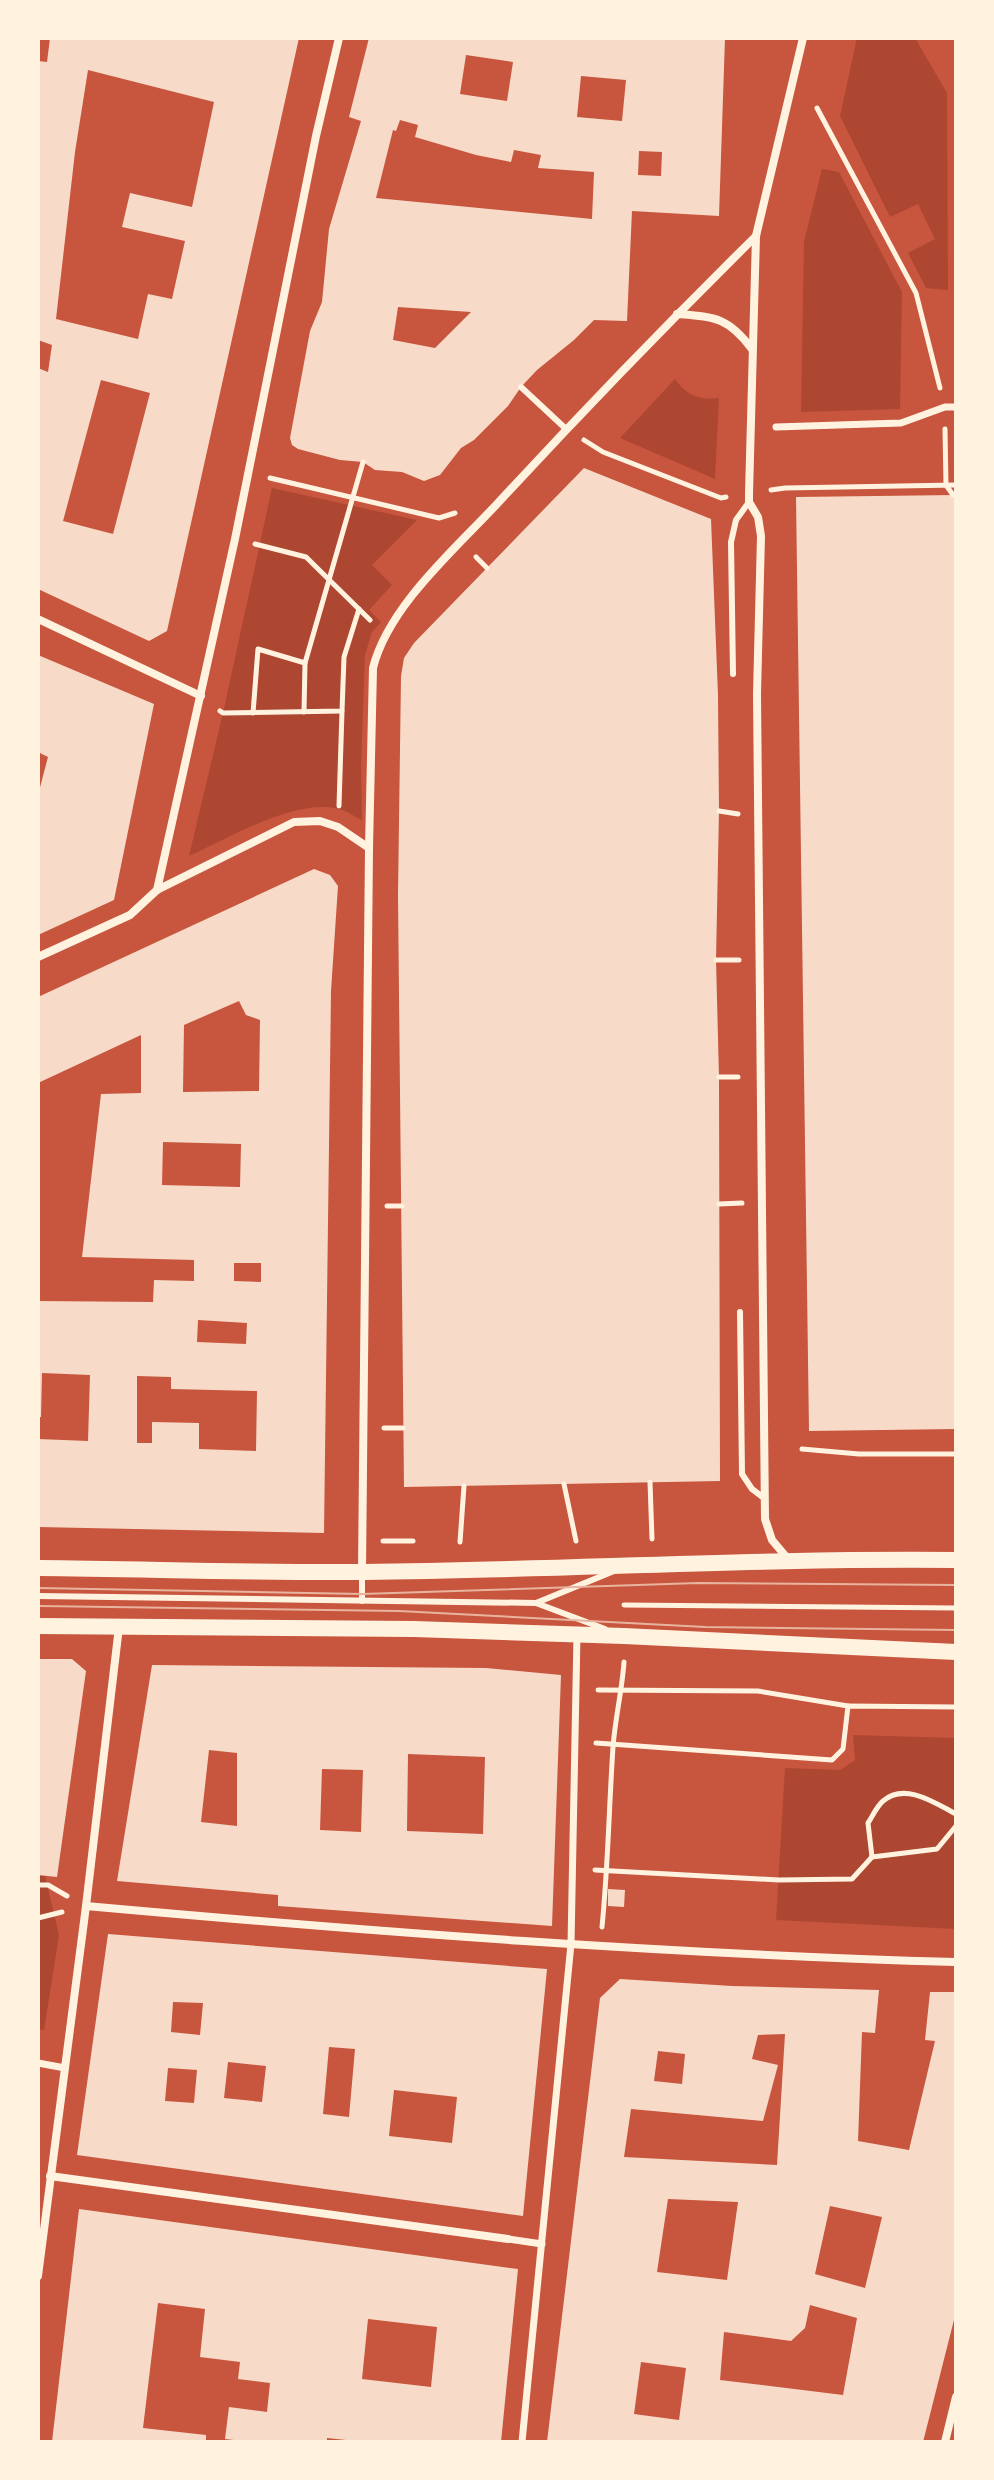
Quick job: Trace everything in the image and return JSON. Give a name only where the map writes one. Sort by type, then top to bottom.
[{"type":"main road","points":[[38,1568],[362,1572],[624,1567],[789,1559],[956,1560]]},
{"type":"main road","points":[[38,1626],[414,1629],[956,1652]]},
{"type":"street","points":[[157,890],[235,539],[316,136],[339,38]]},
{"type":"street","points":[[789,1559],[772,1540],[765,1519],[764,1498],[757,709],[761,536],[758,517],[749,498],[756,236],[803,38]]},
{"type":"street","points":[[362,1572],[369,848],[373,668],[378,650],[402,608],[566,429],[756,236]]},
{"type":"street","points":[[677,314],[723,320],[739,332],[752,349]]},
{"type":"street","points":[[776,427],[901,423],[945,407],[956,407]]},
{"type":"street","points":[[38,619],[201,696]]},
{"type":"street","points":[[38,957],[130,915],[157,890],[294,822],[320,821],[338,827],[369,848]]},
{"type":"street","points":[[38,2276],[119,1627]]},
{"type":"street","points":[[522,2442],[571,1944],[577,1635]]},
{"type":"street","points":[[86,1906],[600,1946],[777,1957],[956,1962]]},
{"type":"street","points":[[38,2063],[65,2068]]},
{"type":"street","points":[[50,2176],[542,2244]]},
{"type":"street","points":[[945,2442],[956,2397]]},
{"type":"lane","points":[[521,387],[566,429]]},
{"type":"lane","points":[[733,674],[731,542],[736,520],[749,498]]},
{"type":"lane","points":[[740,1312],[742,1474],[752,1489],[764,1498]]},
{"type":"lane","points":[[536,1603],[624,1567]]},
{"type":"lane","points":[[362,1572],[362,1601]]},
{"type":"lane","points":[[38,1596],[536,1603],[624,1636]]},
{"type":"path","points":[[817,108],[916,293],[945,407],[946,485],[953,495]]},
{"type":"path","points":[[566,429],[603,452],[721,498],[749,498],[785,488],[956,485]]},
{"type":"path","points":[[304,712],[305,663],[363,462]]},
{"type":"path","points":[[248,473],[439,518],[461,511],[482,521]]},
{"type":"path","points":[[235,539],[306,557],[385,634]]},
{"type":"path","points":[[338,827],[344,657],[359,609]]},
{"type":"path","points":[[253,713],[258,649],[305,663]]},
{"type":"path","points":[[201,696],[223,713],[342,711]]},
{"type":"path","points":[[802,1449],[859,1454],[956,1454]]},
{"type":"path","points":[[650,1482],[652,1540]]},
{"type":"path","points":[[564,1484],[576,1542]]},
{"type":"path","points":[[460,1542],[464,1486]]},
{"type":"path","points":[[624,1605],[956,1608]]},
{"type":"path","points":[[600,1946],[613,1743],[622,1692],[624,1657]]},
{"type":"path","points":[[576,1689],[622,1692],[758,1691],[848,1706],[956,1707]]},
{"type":"path","points":[[575,1742],[832,1760],[843,1749],[848,1706]]},
{"type":"path","points":[[872,1857],[868,1823],[883,1801],[900,1793],[921,1796],[956,1814]]},
{"type":"path","points":[[573,1866],[607,1872],[779,1880],[852,1879],[872,1857],[937,1849],[956,1826]]},
{"type":"shaded area","points":[[857,38],[915,38],[947,93],[948,290],[926,288],[908,253],[935,239],[918,204],[890,217],[840,116]]},
{"type":"shaded area","points":[[822,169],[839,172],[902,292],[900,409],[801,412],[804,242]]},
{"type":"shaded area","points":[[675,379],[694,396],[719,398],[715,479],[620,438]]},
{"type":"shaded area","points":[[272,488],[417,520],[372,565],[392,585],[369,610],[381,622],[372,632],[365,655],[362,820],[339,809],[303,809],[242,830],[189,856],[223,713]]},
{"type":"shaded area","points":[[853,1735],[956,1738],[956,1929],[776,1920],[785,1768],[840,1770],[855,1760]]},
{"type":"shaded area","points":[[38,1875],[45,1876],[59,1935],[44,2030],[38,2029]]},
{"type":"building","points":[[50,38],[299,38],[167,631],[149,641],[38,589],[38,368],[48,372],[52,345],[38,340],[38,61],[47,62]],"holes":[[[88,70],[214,102],[192,207],[130,193],[122,227],[185,241],[172,299],[148,294],[138,339],[56,319],[75,152]],[[101,380],[150,393],[113,534],[63,521]]]},
{"type":"building","points":[[369,38],[725,38],[719,216],[632,211],[627,321],[594,320],[537,370],[508,406],[474,440],[461,448],[440,475],[424,481],[402,472],[375,470],[363,462],[340,460],[298,449],[292,445],[290,438],[310,331],[322,302],[329,229],[361,121],[349,117]],"holes":[[[466,55],[513,62],[507,101],[460,94]],[[581,76],[626,80],[622,121],[577,117]],[[400,120],[418,125],[415,137],[476,155],[511,162],[514,150],[541,155],[538,168],[594,172],[592,219],[376,198],[393,130],[396,131]],[[639,151],[662,152],[661,176],[638,175]],[[398,307],[471,312],[435,348],[393,340]]]},
{"type":"building","points":[[584,468],[711,519],[718,695],[716,960],[720,1481],[404,1487],[398,895],[401,676],[404,658],[414,643]]},
{"type":"building","points":[[956,495],[956,1429],[809,1431],[796,497]]},
{"type":"building","points":[[38,655],[154,704],[114,900],[38,935],[38,795],[48,757],[38,752]]},
{"type":"building","points":[[314,869],[330,875],[338,886],[331,991],[324,1533],[38,1527],[38,1439],[88,1441],[90,1375],[42,1373],[41,1417],[38,1417],[38,1301],[153,1302],[154,1280],[194,1281],[194,1260],[82,1257],[101,1094],[141,1093],[141,1035],[38,1083],[38,997]],"holes":[[[239,1001],[246,1015],[260,1020],[259,1091],[183,1092],[184,1025]],[[163,1142],[241,1144],[240,1187],[162,1185]],[[234,1263],[261,1263],[261,1282],[234,1281]],[[198,1320],[247,1323],[246,1344],[197,1342]],[[137,1376],[171,1377],[171,1389],[257,1391],[256,1451],[199,1449],[199,1423],[152,1422],[152,1443],[137,1443]]]},
{"type":"building","points":[[38,1659],[72,1659],[86,1671],[57,1877],[38,1875]]},
{"type":"building","points":[[152,1665],[486,1668],[561,1675],[552,1926],[278,1906],[278,1895],[117,1881]],"holes":[[[209,1750],[237,1753],[237,1826],[201,1822]],[[408,1754],[485,1757],[483,1834],[407,1831]],[[322,1769],[363,1770],[361,1832],[320,1830]]]},
{"type":"building","points":[[608,1889],[625,1890],[624,1907],[608,1906]]},
{"type":"building","points":[[108,1934],[547,1969],[523,2216],[77,2155]],"holes":[[[173,2002],[203,2003],[200,2035],[171,2032]],[[329,2047],[355,2049],[349,2117],[323,2114]],[[228,2062],[266,2066],[262,2102],[224,2098]],[[168,2068],[197,2070],[194,2103],[165,2101]],[[394,2090],[457,2097],[452,2143],[389,2136]]]},
{"type":"building","points":[[620,1979],[879,1990],[875,2033],[862,2032],[858,2141],[909,2150],[935,2041],[925,2040],[930,1992],[956,1992],[956,2312],[923,2442],[547,2442],[600,1998]],"holes":[[[785,2034],[777,2165],[624,2157],[631,2109],[763,2121],[778,2065],[752,2059],[758,2035]],[[658,2051],[685,2054],[682,2084],[654,2081]],[[668,2199],[738,2202],[727,2280],[657,2272]],[[830,2206],[882,2217],[865,2288],[815,2274]],[[810,2305],[857,2318],[843,2395],[720,2380],[724,2332],[791,2341],[805,2328]],[[641,2362],[686,2368],[679,2420],[634,2414]]]},
{"type":"building","points":[[79,2209],[518,2269],[501,2442],[365,2442],[327,2438],[327,2442],[252,2442],[225,2439],[229,2407],[267,2412],[270,2383],[238,2379],[240,2362],[200,2357],[205,2309],[158,2303],[143,2428],[206,2435],[206,2442],[52,2442]],"holes":[[[368,2319],[437,2327],[431,2387],[362,2379]]]},
{"type":"tram line","points":[[38,1588],[362,1594],[698,1583],[956,1585]]},
{"type":"tram line","points":[[38,1606],[399,1611],[705,1627],[956,1630]]}]
